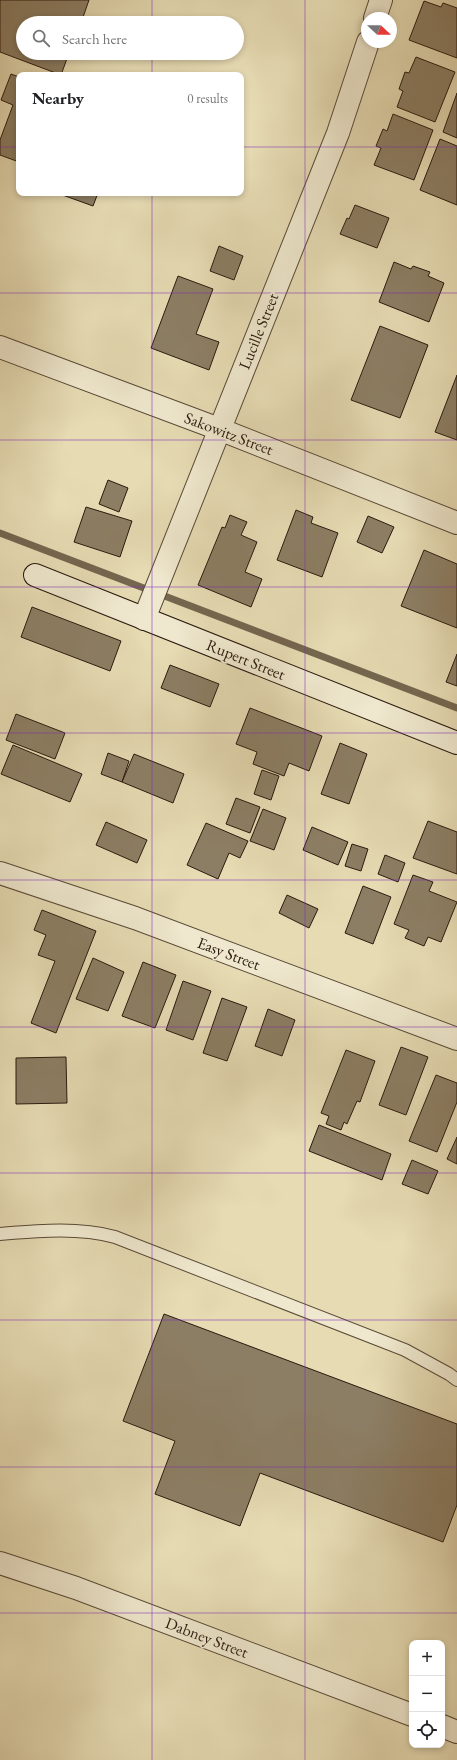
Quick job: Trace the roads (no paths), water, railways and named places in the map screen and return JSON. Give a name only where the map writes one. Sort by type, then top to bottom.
[{"type":"street","points":[[378,12],[381,0]]},
{"type":"street","name":"Lucille Street","points":[[148,610],[338,133],[366,48]]},
{"type":"street","name":"Sakowitz Street","points":[[0,347],[219,429],[457,523]]},
{"type":"street","name":"Rupert Street","points":[[35,575],[148,610],[457,743]]},
{"type":"street","name":"Easy Street","points":[[0,874],[135,918],[457,1039]]},
{"type":"street","name":"Dabney Street","points":[[0,1563],[76,1588],[409,1714]]},
{"type":"street","points":[[445,1727],[457,1732]]},
{"type":"lane","points":[[0,1234],[30,1232],[96,1232],[115,1237],[405,1350],[457,1380]]},
{"type":"waterway","points":[[0,533],[457,708]]}]
